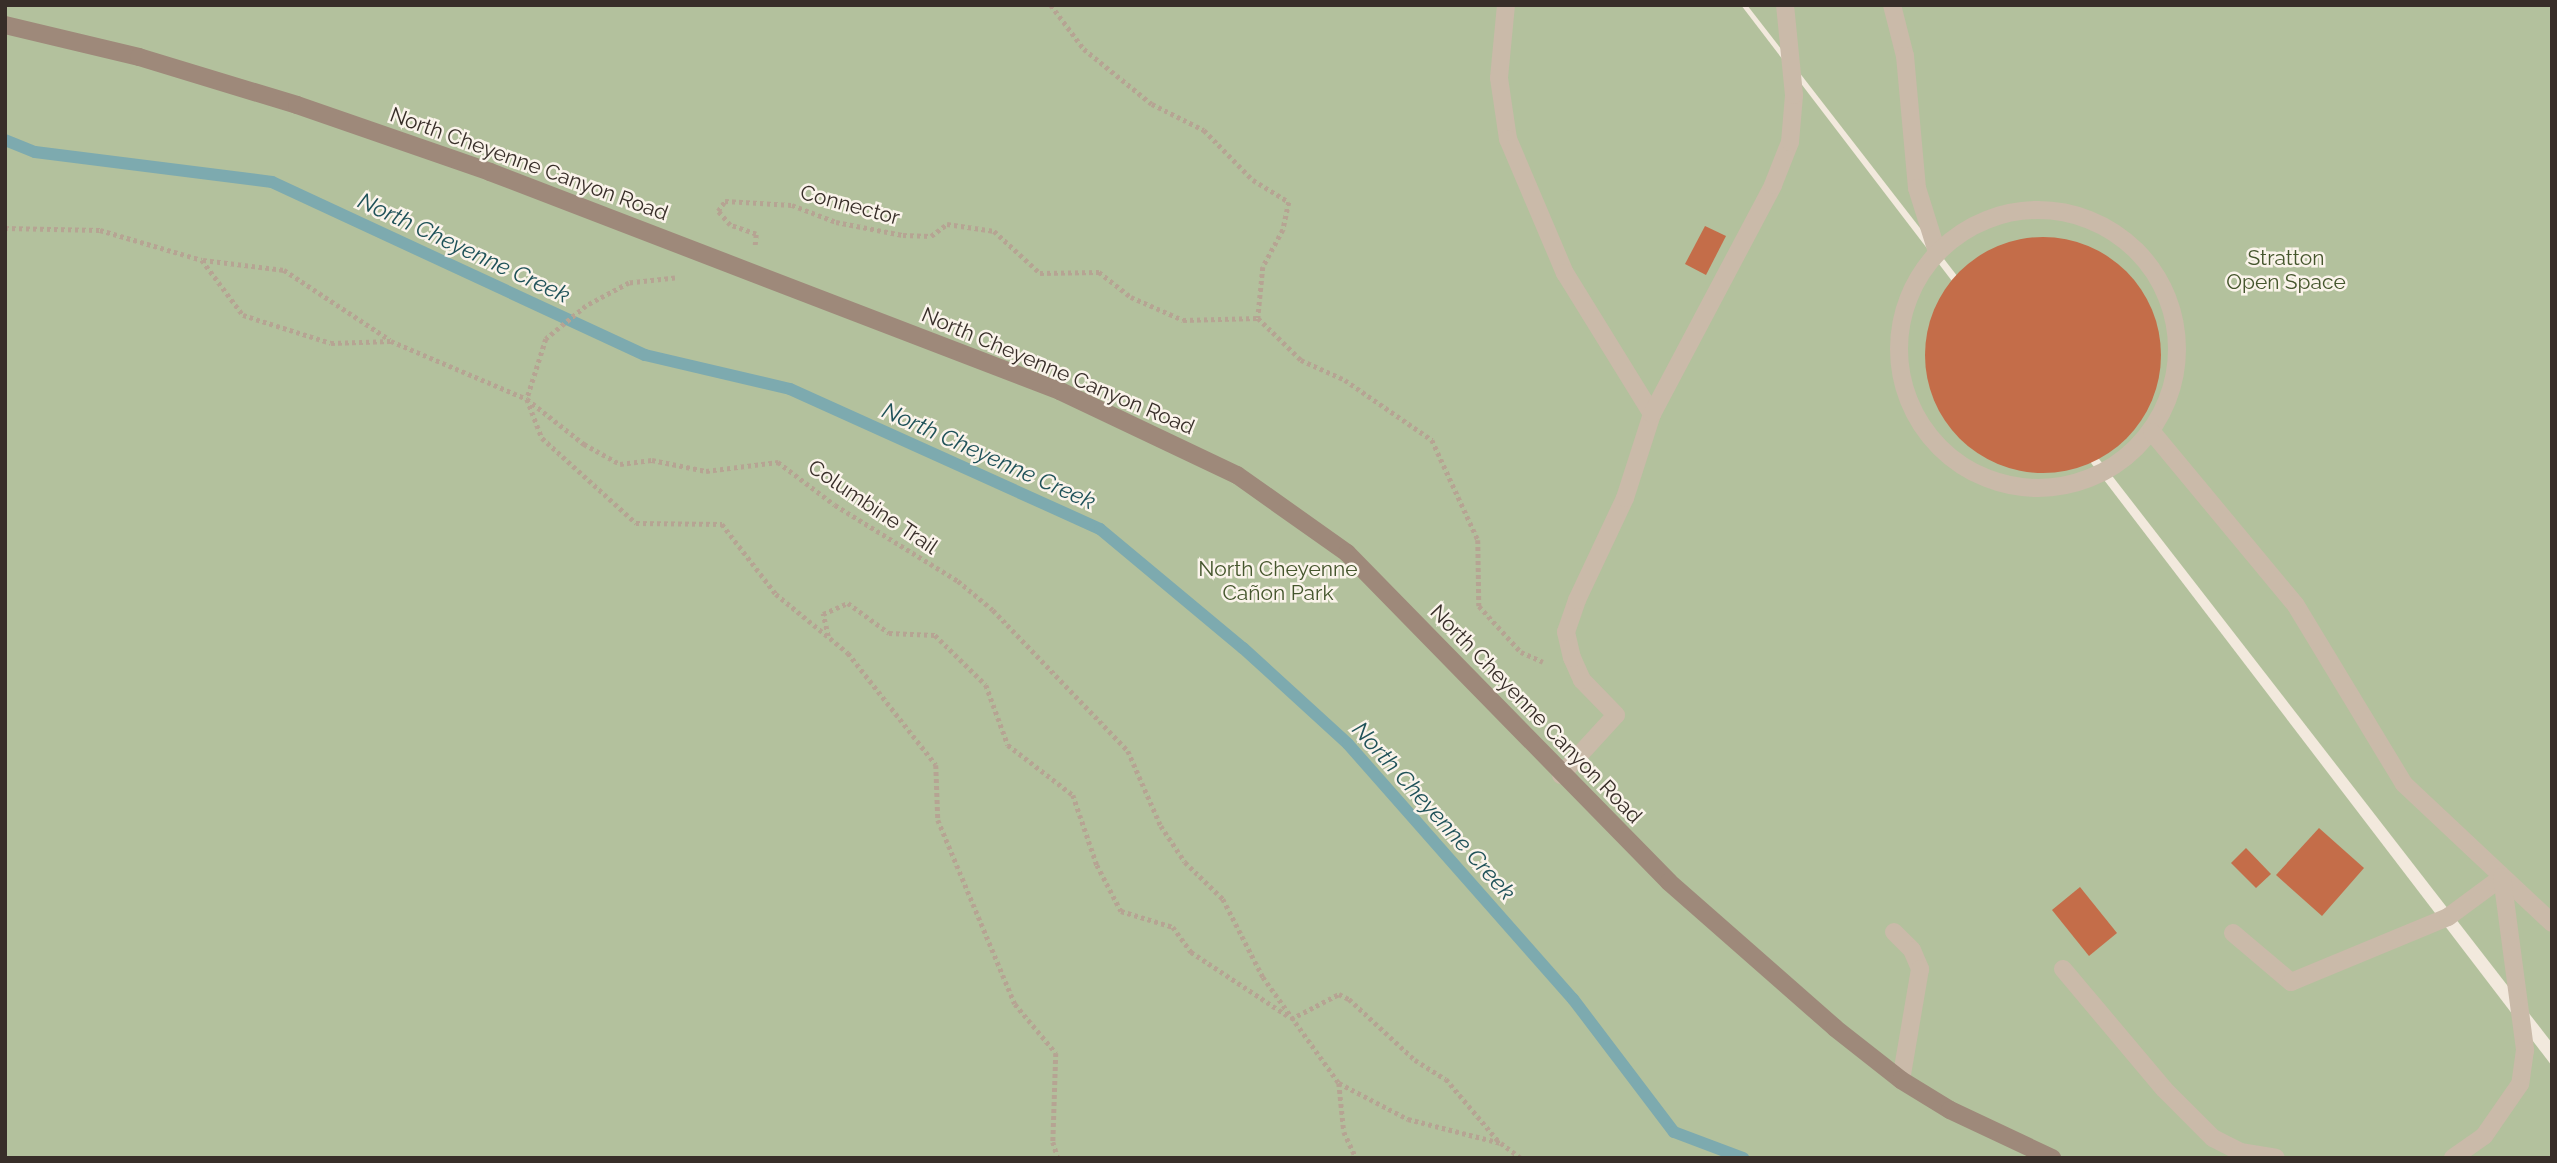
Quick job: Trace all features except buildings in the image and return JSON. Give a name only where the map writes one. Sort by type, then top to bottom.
[{"type":"street","name":"North Cheyenne Canyon Road","points":[[5,25],[139,57],[258,93],[477,167],[753,270],[1163,436],[1237,475],[1347,553],[1561,775],[1669,882],[1835,1028],[1901,1080],[1950,1111],[2052,1158]]},
{"type":"lane","points":[[1506,5],[1500,78],[1508,139],[1565,273],[1652,414]]},
{"type":"lane","points":[[1561,775],[1616,715],[1581,681],[1566,632],[1625,498],[1652,414],[1773,185],[1790,142],[1794,94],[1785,5]]},
{"type":"lane","points":[[1892,5],[1905,56],[1917,188],[1937,252]]},
{"type":"lane","points":[[2025,209],[2084,217],[2123,238],[2152,267],[2174,315],[2178,351],[2169,398],[2151,432],[2130,455],[2098,477],[2068,486],[2039,489],[1991,481],[1959,465],[1925,431],[1902,380],[1900,323],[1912,288],[1937,252],[1975,223],[2025,209]]},
{"type":"lane","points":[[2151,432],[2295,604],[2404,784],[2552,923]]},
{"type":"lane","points":[[2233,933],[2291,982],[2448,917],[2502,877]]},
{"type":"lane","points":[[2453,1158],[2484,1136],[2520,1084],[2525,1050],[2502,877]]},
{"type":"lane","points":[[1894,932],[1912,950],[1920,969],[1901,1080]]},
{"type":"lane","points":[[2063,969],[2164,1089],[2213,1138],[2240,1152],[2276,1158]]},
{"type":"path","points":[[1051,5],[1084,49],[1152,104],[1204,130],[1253,180],[1289,202],[1283,230],[1263,267],[1258,318],[1301,360],[1345,380],[1432,440],[1478,540],[1479,606],[1521,652],[1581,681]]},
{"type":"path","name":"Connector","points":[[755,249],[755,234],[730,225],[718,211],[725,201],[792,205],[836,222],[903,235],[931,236],[947,223],[994,231],[1040,273],[1099,272],[1131,297],[1183,320],[1258,318]]},
{"type":"path","points":[[5,228],[100,230],[202,260],[284,270],[391,341]]},
{"type":"path","name":"Columbine Trail","points":[[202,260],[243,315],[331,343],[391,341],[527,399],[584,444],[620,464],[652,460],[706,471],[778,462],[835,505],[958,581],[993,611],[1128,751],[1161,825],[1185,862],[1223,898],[1263,977],[1339,1083],[1408,1119],[1501,1143],[1521,1158]]},
{"type":"path","points":[[683,281],[671,276],[629,283],[586,306],[546,339],[527,399],[542,438],[636,523],[722,524],[776,594],[848,653],[936,765],[938,820],[1015,1004],[1056,1053],[1053,1142],[1058,1158]]},
{"type":"path","points":[[828,636],[823,614],[848,603],[889,633],[935,635],[986,685],[1008,745],[1073,795],[1097,865],[1121,911],[1173,927],[1191,952],[1291,1019],[1339,994],[1349,999],[1415,1060],[1446,1079],[1501,1143]]},
{"type":"path","points":[[1339,1083],[1344,1132],[1356,1158]]},
{"type":"green space","name":"North Cheyenne Cañon Park","points":[[5,5],[1741,5],[2552,1066],[2552,1158],[5,1158]]},
{"type":"green space","name":"Stratton Open Space","points":[[1747,5],[2552,5],[2552,1043]]},
{"type":"waterway","name":"North Cheyenne Creek","points":[[5,140],[35,152],[272,182],[645,355],[790,389],[1100,529],[1243,648],[1348,744],[1573,999],[1674,1132],[1743,1158]]}]
